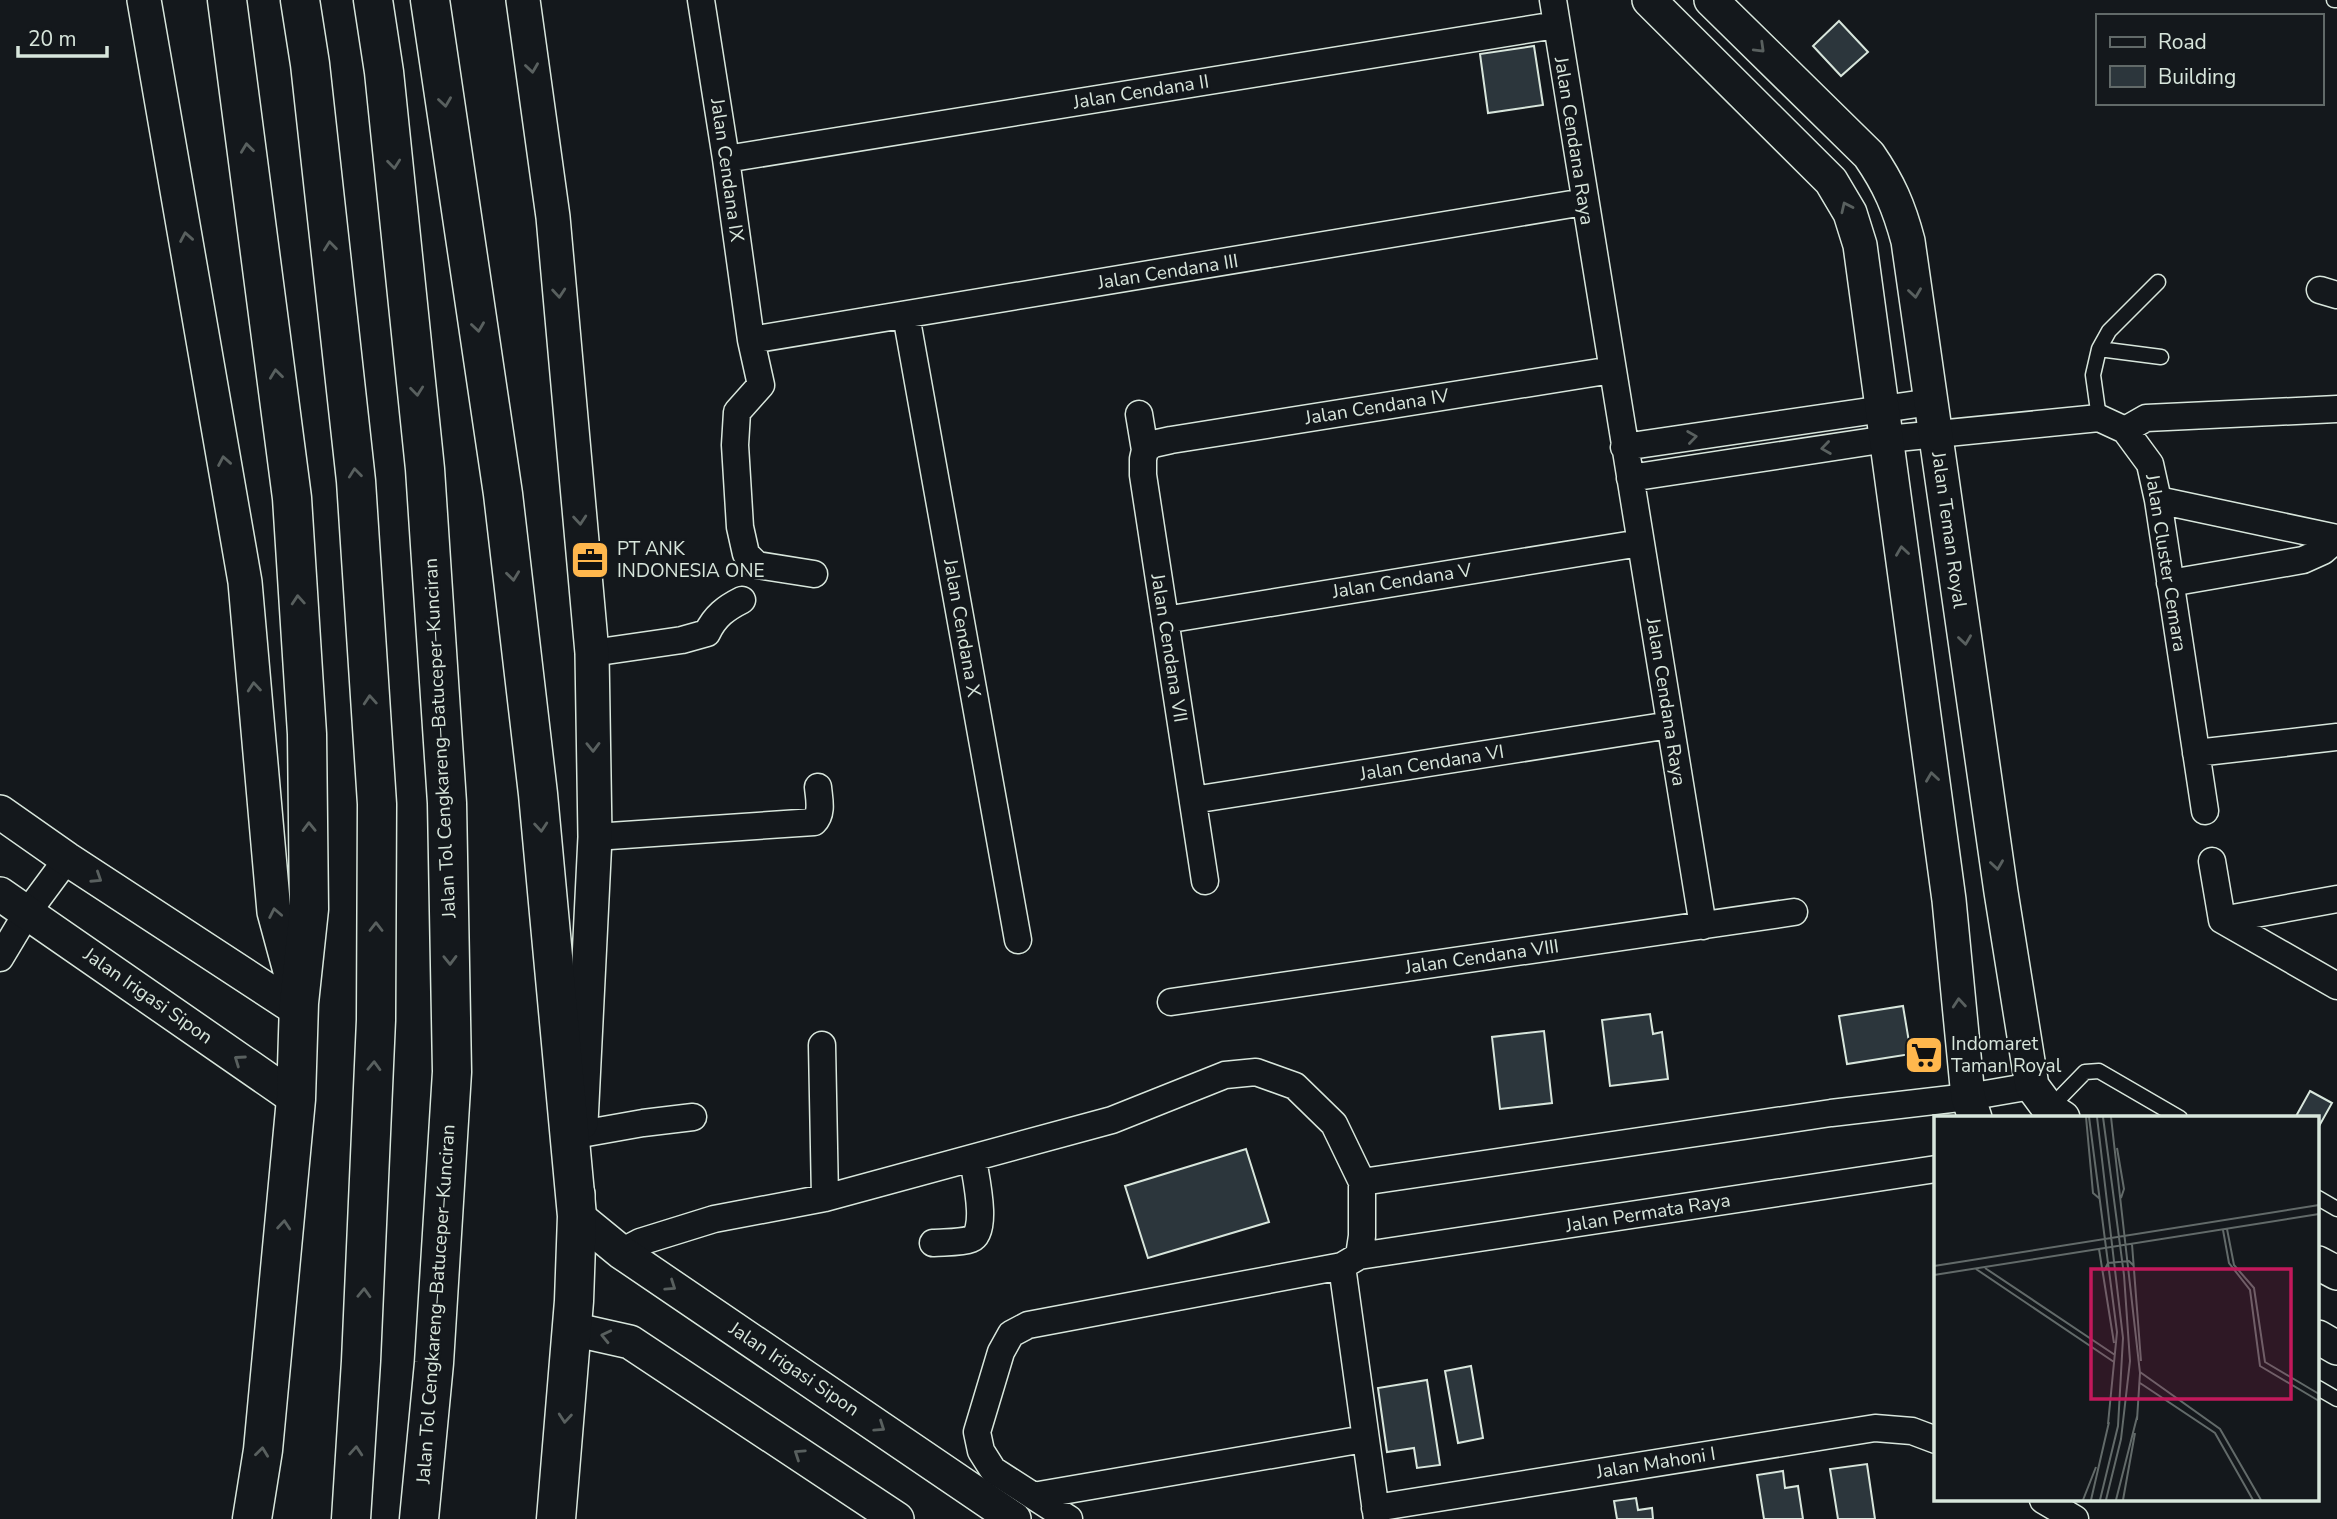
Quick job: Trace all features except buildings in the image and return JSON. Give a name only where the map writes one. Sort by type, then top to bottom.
[{"type":"main road","points":[[227,0],[292,498],[307,734],[309,909],[298,1010],[296,1094],[263,1450],[252,1519]]},
{"type":"main road","points":[[300,0],[310,64],[356,481],[377,804],[376,1020],[361,1362],[351,1519]]},
{"type":"main road","name":"Jalan Tol Cengkareng–Batuceper–Kunciran","points":[[373,0],[384,72],[425,469],[447,803],[452,1072],[434,1363],[419,1519]]},
{"type":"main road","points":[[433,17],[505,507],[538,794],[577,1225],[573,1315],[556,1519]]},
{"type":"street","points":[[144,0],[245,582],[274,912],[298,1010]]},
{"type":"street","points":[[154,48],[162,0]]},
{"type":"street","points":[[523,0],[552,217],[592,653],[595,838],[577,1225]]},
{"type":"street","name":"Jalan Cendana IX","points":[[701,0],[751,340],[761,385],[737,412],[735,445],[740,527],[746,554],[757,565],[814,574]]},
{"type":"street","points":[[1649,0],[1831,181],[1850,213],[1860,245],[1949,900],[1972,1108]]},
{"type":"street","name":"Jalan Teman Royal","points":[[1711,0],[1869,155],[1895,198],[1908,241],[2001,892],[2048,1104]]},
{"type":"street","name":"Jalan Cendana II","points":[[726,159],[1554,13]]},
{"type":"street","name":"Jalan Cendana Raya","points":[[1554,13],[1703,926]]},
{"type":"street","name":"Jalan Cendana III","points":[[751,340],[1584,202]]},
{"type":"street","points":[[1860,245],[1908,241]]},
{"type":"street","name":"Jalan Cendana X","points":[[906,316],[1018,940]]},
{"type":"street","name":"Jalan Cendana IV","points":[[1145,450],[1153,444],[1171,440],[1612,370]]},
{"type":"street","points":[[2125,430],[2146,418],[2337,409]]},
{"type":"street","name":"Jalan Cendana VII","points":[[1139,414],[1145,450],[1143,475],[1205,881]]},
{"type":"street","points":[[1624,447],[1933,418],[2099,418]]},
{"type":"street","name":"Jalan Cluster Cemara","points":[[2099,418],[2125,430],[2150,464],[2158,500],[2204,811]]},
{"type":"street","points":[[1630,478],[1885,424]]},
{"type":"street","points":[[2158,500],[2337,538]]},
{"type":"street","points":[[2170,583],[2303,560],[2323,551],[2337,538]]},
{"type":"street","name":"Jalan Cendana V","points":[[1165,620],[1640,543]]},
{"type":"street","points":[[592,653],[682,640],[707,633],[712,621],[724,609],[742,600]]},
{"type":"street","name":"Jalan Cendana VI","points":[[1193,800],[1670,726]]},
{"type":"street","points":[[2196,753],[2337,737]]},
{"type":"street","points":[[595,838],[814,822],[820,811],[818,787]]},
{"type":"street","points":[[0,812],[66,861],[298,1010]]},
{"type":"street","points":[[0,958],[29,910],[66,861]]},
{"type":"street","points":[[2212,861],[2222,920]]},
{"type":"street","name":"Jalan Irigasi Sipon","points":[[0,894],[29,910],[296,1094]]},
{"type":"street","points":[[2222,920],[2337,899]]},
{"type":"street","name":"Jalan Cendana VIII","points":[[1171,1002],[1235,1005],[1794,912]]},
{"type":"street","points":[[2222,920],[2337,986]]},
{"type":"street","points":[[822,1045],[825,1198]]},
{"type":"street","points":[[621,1252],[640,1242],[714,1219],[825,1198],[1112,1120],[1225,1075],[1256,1072],[1295,1086],[1334,1124],[1362,1182],[1362,1236],[1350,1261],[1364,1439],[1376,1514]]},
{"type":"street","points":[[1362,1182],[1817,1115],[2048,1104]]},
{"type":"street","points":[[581,1134],[694,1117]]},
{"type":"street","points":[[933,1243],[972,1238],[977,1234],[980,1207],[973,1159]]},
{"type":"street","name":"Jalan Permata Raya","points":[[1069,1519],[1024,1507],[981,1451],[977,1432],[1001,1352],[1011,1334],[1028,1325],[1350,1261],[1934,1170]]},
{"type":"street","name":"Jalan Irigasi Sipon","points":[[577,1225],[1024,1507]]},
{"type":"street","points":[[2320,1264],[2337,1273]]},
{"type":"street","points":[[573,1315],[630,1342],[897,1519]]},
{"type":"street","points":[[2320,1338],[2337,1348]]},
{"type":"street","name":"Jalan Mahoni I","points":[[1376,1514],[1875,1428],[1912,1431],[1934,1439]]},
{"type":"street","points":[[1024,1507],[1364,1439]]},
{"type":"street","points":[[2046,1502],[2075,1519]]},
{"type":"lane","points":[[2099,418],[2093,375],[2099,349],[2109,331],[2158,282]]},
{"type":"lane","points":[[2099,349],[2161,357]]},
{"type":"lane","points":[[2048,1104],[2085,1072],[2099,1071],[2177,1116]]},
{"type":"lane","points":[[2320,1199],[2337,1209]]},
{"type":"lane","points":[[2320,1389],[2337,1399]]},
{"type":"place","name":"PT ANK INDONESIA ONE","points":[[590,560]]},
{"type":"place","name":"Indomaret Taman Royal","points":[[1924,1055]]}]
